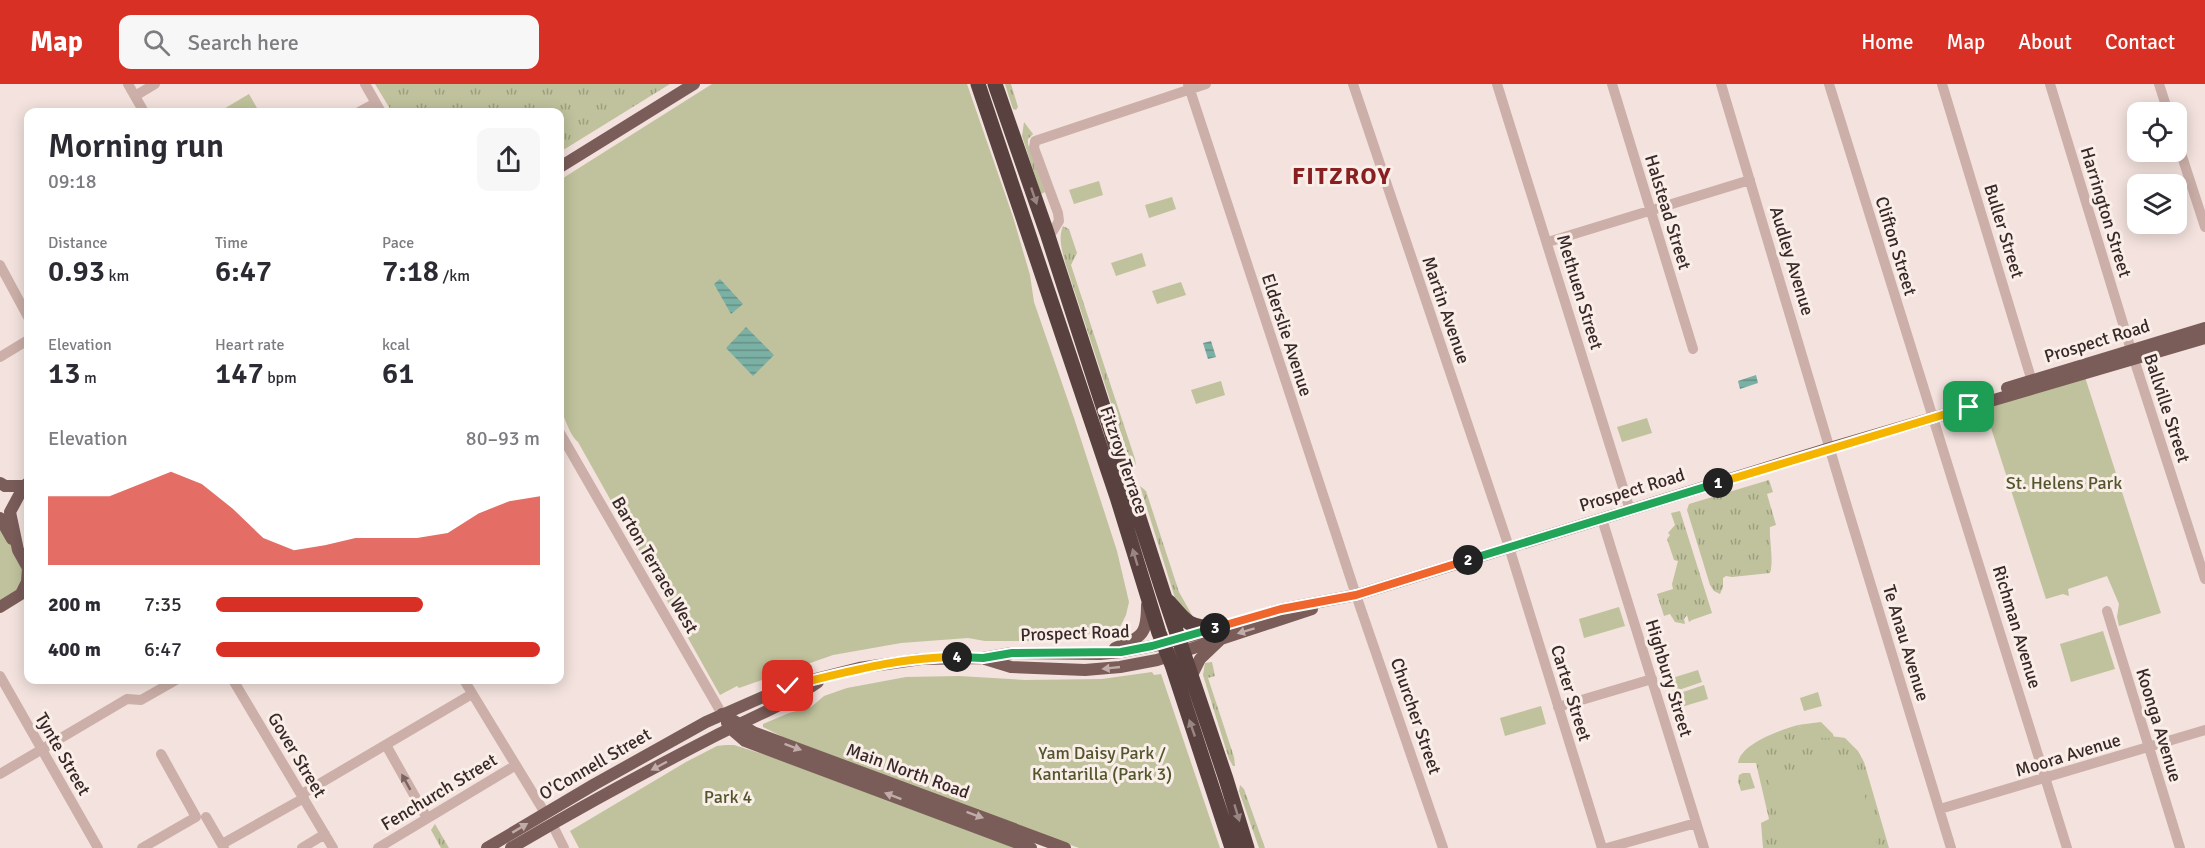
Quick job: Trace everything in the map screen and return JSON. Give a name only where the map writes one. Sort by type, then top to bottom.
[{"type":"highway","name":"Fitzroy Terrace","points":[[978,84],[1232,848]]},
{"type":"highway","name":"Fitzroy Terrace","points":[[995,84],[1047,233],[1247,848]]},
{"type":"highway","points":[[1009,121],[1004,125],[1003,131],[1015,168],[1018,199]]},
{"type":"highway","points":[[1047,233],[1042,244],[1051,273],[1050,297]]},
{"type":"highway","points":[[1074,318],[1076,346],[1096,407],[1088,414]]},
{"type":"highway","points":[[1117,497],[1127,478]]},
{"type":"highway","points":[[1164,596],[1190,624],[1218,634]]},
{"type":"highway","points":[[1211,784],[1226,779]]},
{"type":"main road","points":[[564,165],[694,84]]},
{"type":"main road","name":"Prospect Road","points":[[983,658],[1011,667],[1085,670],[1120,667],[1218,634],[1281,609],[1356,595],[1934,417],[1968,400],[2033,384],[2132,354],[2205,328]]},
{"type":"main road","name":"Prospect Road","points":[[2132,354],[2205,338]]},
{"type":"main road","points":[[0,483],[5,486],[24,484]]},
{"type":"main road","points":[[18,550],[10,512],[24,488]]},
{"type":"main road","points":[[0,518],[24,561]]},
{"type":"main road","points":[[0,607],[21,594],[24,588]]},
{"type":"main road","points":[[1100,654],[1127,644],[1143,632],[1148,623],[1148,596]]},
{"type":"main road","points":[[1192,675],[1200,659],[1218,634]]},
{"type":"main road","name":"Prospect Road","points":[[722,714],[788,686],[859,668],[897,662],[935,658],[983,658],[1012,653],[1100,654],[1165,650]]},
{"type":"main road","name":"Prospect Road","points":[[735,726],[794,699],[824,677]]},
{"type":"main road","points":[[722,714],[735,726]]},
{"type":"main road","name":"O'Connell Street","points":[[511,848],[595,783],[722,714]]},
{"type":"main road","name":"O'Connell Street","points":[[486,848],[735,726]]},
{"type":"main road","name":"Main North Road","points":[[735,726],[745,741],[1031,848]]},
{"type":"main road","name":"Main North Road","points":[[735,726],[1065,848]]},
{"type":"street","points":[[128,84],[142,108]]},
{"type":"street","points":[[135,96],[155,84]]},
{"type":"street","points":[[365,84],[378,108]]},
{"type":"street","points":[[1047,233],[1053,231],[1059,221],[1058,213],[1034,148],[1035,141],[1189,86],[1206,84]]},
{"type":"street","name":"Martin Avenue","points":[[1353,84],[1509,548]]},
{"type":"street","name":"Methuen Street","points":[[1497,84],[1630,510]]},
{"type":"street","name":"Halstead Street","points":[[1612,84],[1693,349]]},
{"type":"street","name":"Audley Avenue","points":[[1721,84],[1830,448]]},
{"type":"street","name":"Clifton Street","points":[[1829,84],[1934,417]]},
{"type":"street","name":"Buller Street","points":[[1942,84],[2033,384]]},
{"type":"street","name":"Harrington Street","points":[[2050,84],[2132,354]]},
{"type":"street","points":[[2159,84],[2165,102]]},
{"type":"street","name":"Elderslie Avenue","points":[[1189,86],[1356,595]]},
{"type":"street","points":[[2184,162],[2205,227]]},
{"type":"street","points":[[1548,242],[1750,180]]},
{"type":"street","points":[[0,265],[24,310]]},
{"type":"street","points":[[0,357],[24,342]]},
{"type":"street","name":"Ballville Street","points":[[2132,354],[2205,579]]},
{"type":"street","name":"Richman Avenue","points":[[1934,417],[2067,848]]},
{"type":"street","name":"Te Anau Avenue","points":[[1830,448],[1952,848]]},
{"type":"street","name":"Barton Terrace West","points":[[564,449],[722,714]]},
{"type":"street","name":"Highbury Street","points":[[1602,519],[1704,848]]},
{"type":"street","name":"Carter Street","points":[[1509,548],[1602,848]]},
{"type":"street","name":"Churcher Street","points":[[1356,595],[1443,848]]},
{"type":"street","name":"Koonga Avenue","points":[[2107,611],[2180,848]]},
{"type":"street","name":"Tynte Street","points":[[0,676],[97,848]]},
{"type":"street","points":[[1558,707],[1652,679]]},
{"type":"street","points":[[0,774],[127,699],[141,700],[169,684]]},
{"type":"street","name":"Gover Street","points":[[234,684],[333,848]]},
{"type":"street","points":[[466,684],[564,848]]},
{"type":"street","points":[[206,817],[223,846],[472,694]]},
{"type":"street","name":"Moora Avenue","points":[[1940,809],[2047,779],[2205,730]]},
{"type":"street","points":[[386,745],[427,818]]},
{"type":"street","points":[[142,848],[196,817],[161,754]]},
{"type":"street","name":"Fenchurch Street","points":[[378,848],[516,765]]},
{"type":"street","points":[[1607,848],[1696,823]]},
{"type":"street","points":[[302,848],[325,834]]},
{"type":"green space","points":[[375,84],[670,84],[564,150],[564,108],[390,108]]},
{"type":"green space","points":[[712,84],[967,84],[1013,217],[1030,275],[1034,302],[1117,551],[1129,602],[1119,629],[1047,641],[985,641],[968,638],[901,643],[833,655],[739,688],[737,686],[720,695],[564,417],[564,177]]},
{"type":"green space","points":[[1005,84],[1011,84],[1018,107],[1016,110],[1013,109]]},
{"type":"green space","points":[[249,94],[257,108],[225,108]]},
{"type":"green space","points":[[1024,122],[1033,134],[1028,139],[1028,144],[1045,192],[1041,194],[1022,136]]},
{"type":"green space","points":[[1099,181],[1103,195],[1074,204],[1069,190]]},
{"type":"green space","points":[[1172,197],[1176,209],[1149,218],[1145,205]]},
{"type":"green space","points":[[1063,226],[1069,229],[1077,253],[1071,265],[1136,466],[1127,452],[1065,262],[1061,240]]},
{"type":"green space","points":[[1142,253],[1146,266],[1116,276],[1111,263]]},
{"type":"green space","points":[[1181,282],[1186,295],[1157,304],[1152,291]]},
{"type":"green space","name":"St. Helens Park","points":[[2084,374],[2161,613],[2119,626],[2117,617],[2119,604],[2107,576],[2068,589],[2069,596],[2063,594],[2046,599],[1983,403]]},
{"type":"green space","points":[[1221,381],[1225,395],[1196,404],[1191,390]]},
{"type":"green space","points":[[1647,418],[1652,433],[1622,442],[1617,427]]},
{"type":"green space","points":[[1769,480],[1773,492],[1767,494],[1776,525],[1770,527],[1772,562],[1770,573],[1726,576],[1723,578],[1720,594],[1710,585],[1687,510],[1689,504]]},
{"type":"green space","points":[[1140,486],[1146,491],[1179,592],[1193,617],[1191,620],[1175,598]]},
{"type":"green space","points":[[1680,511],[1712,613],[1689,622],[1687,615],[1684,619],[1685,624],[1675,622],[1670,614],[1664,616],[1657,594],[1673,589],[1672,584],[1678,561],[1674,560],[1667,539],[1670,535],[1668,533],[1675,525],[1671,513]]},
{"type":"green space","points":[[0,521],[22,560],[22,587],[0,604]]},
{"type":"green space","points":[[1619,607],[1625,626],[1584,638],[1579,619]]},
{"type":"green space","points":[[2103,631],[2115,669],[2071,682],[2060,644]]},
{"type":"green space","points":[[1212,662],[1215,676],[1208,678],[1235,766],[1229,759],[1203,675],[1205,663]]},
{"type":"green space","points":[[1698,670],[1702,682],[1673,692],[1669,679]]},
{"type":"green space","name":"Yam Daisy Park / Kantarilla (Park 3)","points":[[1152,672],[1154,675],[1161,674],[1220,848],[1079,848],[783,737],[763,727],[763,724],[789,713],[811,707],[824,696],[847,688],[906,677],[1102,679]]},
{"type":"green space","points":[[1704,685],[1708,699],[1678,708],[1674,695]]},
{"type":"green space","points":[[1818,692],[1822,706],[1804,711],[1800,698]]},
{"type":"green space","points":[[1541,706],[1546,724],[1505,736],[1500,718]]},
{"type":"green space","points":[[1821,722],[1834,738],[1814,736],[1798,725]]},
{"type":"green space","points":[[1798,725],[1814,734],[1845,738],[1858,751],[1864,762],[1889,848],[1763,848],[1761,823],[1769,819],[1756,763],[1738,763],[1746,749],[1763,738]]},
{"type":"green space","name":"Park 4","points":[[734,745],[862,786],[1023,848],[579,848],[570,831],[686,762],[717,746]]},
{"type":"green space","points":[[1854,754],[1878,848],[1785,848],[1767,777]]},
{"type":"green space","points":[[1750,773],[1755,788],[1741,791],[1738,781],[1739,775]]},
{"type":"green space","points":[[1240,785],[1244,789],[1265,848],[1259,848],[1239,791]]},
{"type":"green space","points":[[435,824],[449,848],[441,848],[431,830]]},
{"type":"water","points":[[720,279],[743,304],[731,314],[714,284]]},
{"type":"water","points":[[746,327],[774,355],[753,376],[726,348]]},
{"type":"water","points":[[1211,341],[1216,357],[1208,359],[1203,343]]},
{"type":"water","points":[[1756,375],[1758,383],[1740,389],[1738,381]]},
{"type":"district","name":"FITZROY","points":[[1342,176]]},
{"type":"route","points":[[788,686],[859,668],[921,659],[983,658],[1012,653],[1100,654],[1152,646],[1281,609],[1356,595],[1969,407]]}]
